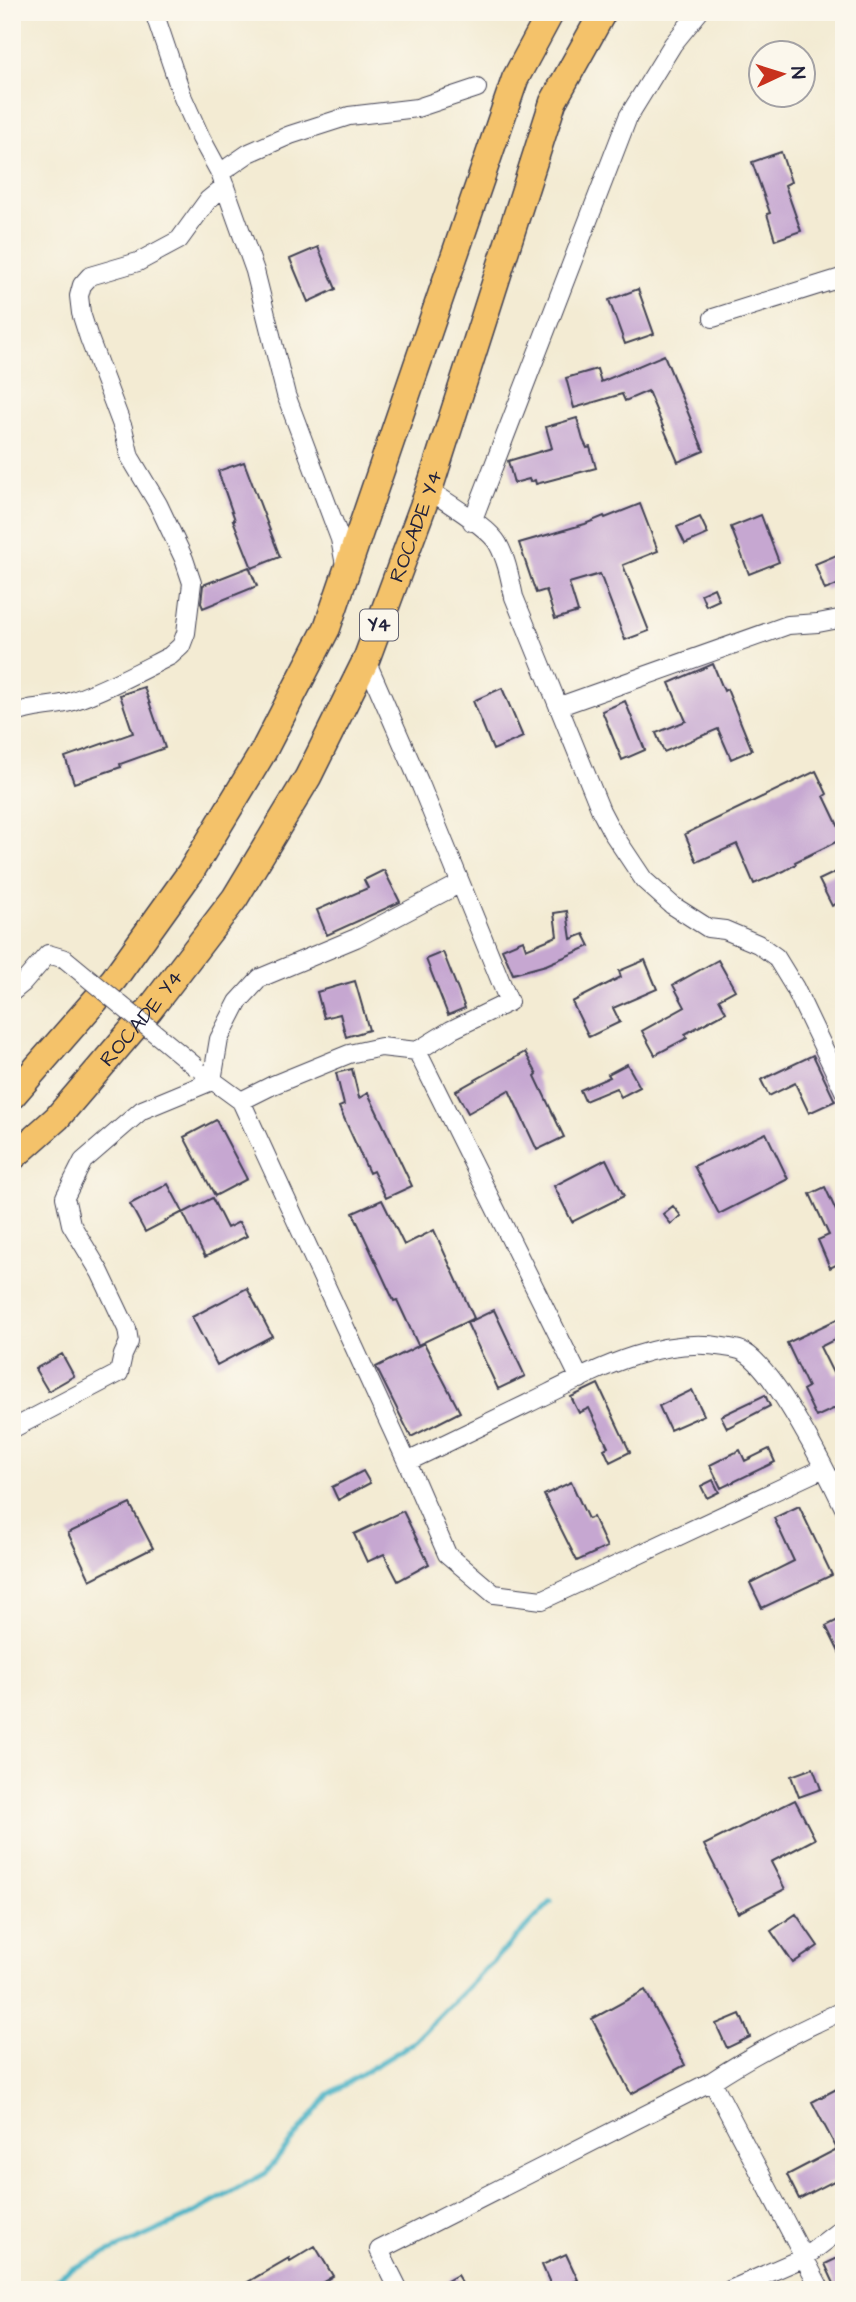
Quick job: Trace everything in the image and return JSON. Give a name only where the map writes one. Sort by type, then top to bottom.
[{"type":"highway","name":"Y4","points":[[12,1096],[114,979],[190,873],[263,752],[327,628],[514,79],[551,12]]},
{"type":"highway","name":"ROCADE Y4","points":[[12,1158],[57,1118],[150,1009],[235,898],[308,777],[366,660],[429,490],[553,102],[603,12]]},
{"type":"street","points":[[154,12],[183,98],[222,179],[255,271],[286,395],[340,539],[346,573]]},
{"type":"street","points":[[472,522],[628,117],[673,44],[699,12]]},
{"type":"street","points":[[12,715],[31,707],[59,705],[91,694],[170,656],[181,646],[189,612],[192,583],[164,517],[130,457],[81,313],[79,296],[82,285],[90,276],[138,262],[179,240],[222,179],[249,153],[289,135],[349,116],[417,108],[477,88]]},
{"type":"street","points":[[713,318],[844,277]]},
{"type":"street","points":[[429,490],[487,530],[498,542],[514,597],[601,811],[645,880],[672,905],[708,928],[725,930],[758,944],[776,957],[795,988],[844,1091]]},
{"type":"street","points":[[560,706],[788,625],[844,618]]},
{"type":"street","points":[[241,1101],[349,1054],[381,1046],[417,1051],[451,1030],[509,1002],[421,786],[366,660]]},
{"type":"street","points":[[212,1081],[219,1039],[239,1002],[260,978],[356,937],[459,884]]},
{"type":"street","points":[[12,992],[48,954],[65,959],[212,1081],[241,1101],[447,1554],[494,1594],[542,1600],[824,1468]]},
{"type":"street","points":[[417,1051],[580,1379]]},
{"type":"street","points":[[12,1429],[119,1373],[129,1342],[127,1329],[100,1272],[71,1224],[65,1197],[83,1161],[142,1110],[212,1081]]},
{"type":"street","points":[[407,1462],[580,1379],[634,1357],[666,1348],[716,1346],[743,1351],[757,1363],[780,1393],[844,1508]]},
{"type":"street","points":[[399,2290],[379,2250],[712,2081],[798,2031],[844,2010]]},
{"type":"street","points":[[712,2081],[821,2290]]},
{"type":"street","points":[[730,2290],[805,2257],[844,2227]]},
{"type":"building","points":[[781,152],[791,182],[785,185],[801,231],[775,240],[767,214],[770,213],[752,162]]},
{"type":"building","points":[[318,247],[336,289],[308,302],[290,259]]},
{"type":"building","points":[[638,289],[654,334],[625,344],[609,300]]},
{"type":"building","points":[[664,355],[704,451],[678,462],[648,391],[625,401],[622,394],[574,408],[566,378],[597,369],[601,382]]},
{"type":"building","points":[[577,418],[583,440],[587,448],[590,447],[596,468],[536,484],[535,480],[530,482],[529,479],[514,483],[508,461],[552,448],[546,427]]},
{"type":"building","points":[[244,462],[280,557],[252,568],[218,471]]},
{"type":"building","points":[[640,504],[658,551],[623,565],[649,631],[625,640],[600,574],[569,583],[578,612],[555,619],[546,590],[536,593],[519,543],[604,516],[605,518]]},
{"type":"building","points":[[761,515],[779,562],[749,574],[731,527]]},
{"type":"building","points":[[700,517],[708,534],[685,544],[677,527]]},
{"type":"building","points":[[844,552],[844,582],[825,590],[815,564]]},
{"type":"building","points":[[249,567],[257,586],[203,608],[203,585]]},
{"type":"building","points":[[714,588],[719,600],[706,606],[701,594]]},
{"type":"building","points":[[713,664],[724,691],[727,689],[752,750],[731,759],[718,729],[664,752],[656,733],[686,721],[669,683]]},
{"type":"building","points":[[144,687],[165,748],[74,783],[65,757],[133,733],[120,695]]},
{"type":"building","points":[[502,688],[523,737],[493,750],[473,701]]},
{"type":"building","points":[[625,701],[645,750],[622,760],[602,711]]},
{"type":"building","points":[[816,771],[827,794],[824,796],[844,838],[754,884],[737,844],[697,862],[685,834]]},
{"type":"building","points":[[844,868],[844,900],[832,906],[819,880]]},
{"type":"building","points":[[384,870],[400,902],[327,935],[317,910],[368,888],[364,880]]},
{"type":"building","points":[[567,911],[571,939],[584,934],[590,946],[546,965],[513,974],[502,949],[523,940],[526,949],[557,936],[554,913]]},
{"type":"building","points":[[443,952],[465,1008],[448,1015],[426,959]]},
{"type":"building","points":[[645,960],[657,989],[613,1008],[620,1022],[589,1037],[572,1002],[621,977],[619,971]]},
{"type":"building","points":[[718,960],[735,990],[719,999],[726,1012],[685,1034],[687,1038],[655,1055],[642,1031],[685,1007],[673,985]]},
{"type":"building","points":[[355,981],[369,1030],[346,1037],[340,1014],[324,1018],[317,992]]},
{"type":"building","points":[[525,1052],[564,1137],[537,1150],[509,1090],[468,1113],[456,1091]]},
{"type":"building","points":[[813,1055],[835,1101],[809,1113],[795,1083],[769,1096],[761,1080]]},
{"type":"building","points":[[627,1064],[640,1087],[621,1097],[616,1088],[585,1101],[580,1090],[610,1077],[608,1074]]},
{"type":"building","points":[[352,1069],[359,1098],[368,1093],[412,1186],[386,1198],[373,1171],[369,1173],[339,1107],[344,1105],[336,1073]]},
{"type":"building","points":[[216,1120],[247,1179],[215,1196],[184,1137]]},
{"type":"building","points":[[766,1133],[788,1179],[719,1214],[694,1166]]},
{"type":"building","points":[[606,1159],[624,1196],[572,1222],[554,1186]]},
{"type":"building","points":[[168,1184],[183,1212],[145,1232],[130,1204]]},
{"type":"building","points":[[825,1187],[844,1228],[844,1266],[842,1262],[830,1268],[818,1240],[829,1235],[810,1194]]},
{"type":"building","points":[[212,1198],[227,1228],[239,1222],[247,1236],[205,1257],[183,1213]]},
{"type":"building","points":[[382,1200],[404,1245],[434,1230],[474,1318],[418,1345],[353,1213]]},
{"type":"building","points":[[673,1206],[681,1216],[671,1224],[663,1214]]},
{"type":"building","points":[[247,1288],[272,1336],[217,1365],[192,1317]]},
{"type":"building","points":[[494,1310],[525,1376],[498,1389],[467,1323]]},
{"type":"building","points":[[844,1316],[844,1335],[820,1347],[834,1375],[844,1370],[844,1404],[816,1417],[803,1390],[808,1387],[787,1343]]},
{"type":"building","points":[[424,1343],[460,1412],[411,1437],[376,1367]]},
{"type":"building","points":[[62,1354],[74,1376],[48,1391],[35,1369]]},
{"type":"building","points":[[598,1384],[630,1452],[610,1462],[604,1449],[608,1447],[589,1408],[579,1413],[571,1397]]},
{"type":"building","points":[[692,1390],[704,1415],[670,1430],[659,1406]]},
{"type":"building","points":[[765,1395],[770,1406],[727,1428],[721,1416]]},
{"type":"building","points":[[769,1449],[775,1462],[721,1488],[710,1465],[740,1450],[745,1461]]},
{"type":"building","points":[[363,1471],[370,1483],[338,1500],[332,1487]]},
{"type":"building","points":[[713,1480],[719,1492],[707,1498],[701,1486]]},
{"type":"building","points":[[571,1482],[588,1519],[593,1517],[607,1547],[577,1561],[544,1495]]},
{"type":"building","points":[[130,1504],[153,1548],[90,1580],[68,1533]]},
{"type":"building","points":[[799,1506],[832,1575],[762,1608],[750,1583],[794,1561],[774,1518]]},
{"type":"building","points":[[403,1511],[429,1564],[398,1581],[384,1554],[367,1562],[354,1534]]},
{"type":"building","points":[[844,1617],[844,1662],[826,1626]]},
{"type":"building","points":[[813,1768],[821,1789],[799,1797],[791,1776]]},
{"type":"building","points":[[795,1800],[815,1839],[771,1862],[785,1889],[738,1913],[704,1845]]},
{"type":"building","points":[[796,1914],[818,1946],[793,1963],[771,1931]]},
{"type":"building","points":[[645,1990],[685,2065],[631,2094],[592,2019]]},
{"type":"building","points":[[740,2014],[750,2037],[727,2048],[716,2024]]},
{"type":"building","points":[[844,2085],[844,2176],[799,2199],[787,2175],[837,2149],[812,2102]]},
{"type":"building","points":[[315,2246],[333,2276],[310,2290],[234,2290],[289,2258],[290,2261]]},
{"type":"building","points":[[566,2254],[578,2280],[553,2290],[542,2265]]},
{"type":"building","points":[[844,2255],[844,2290],[837,2290],[825,2264]]},
{"type":"building","points":[[457,2275],[466,2290],[432,2290]]},
{"type":"waterway","points":[[40,2290],[71,2269],[185,2218],[266,2173],[329,2094],[413,2043],[551,1902]]}]
